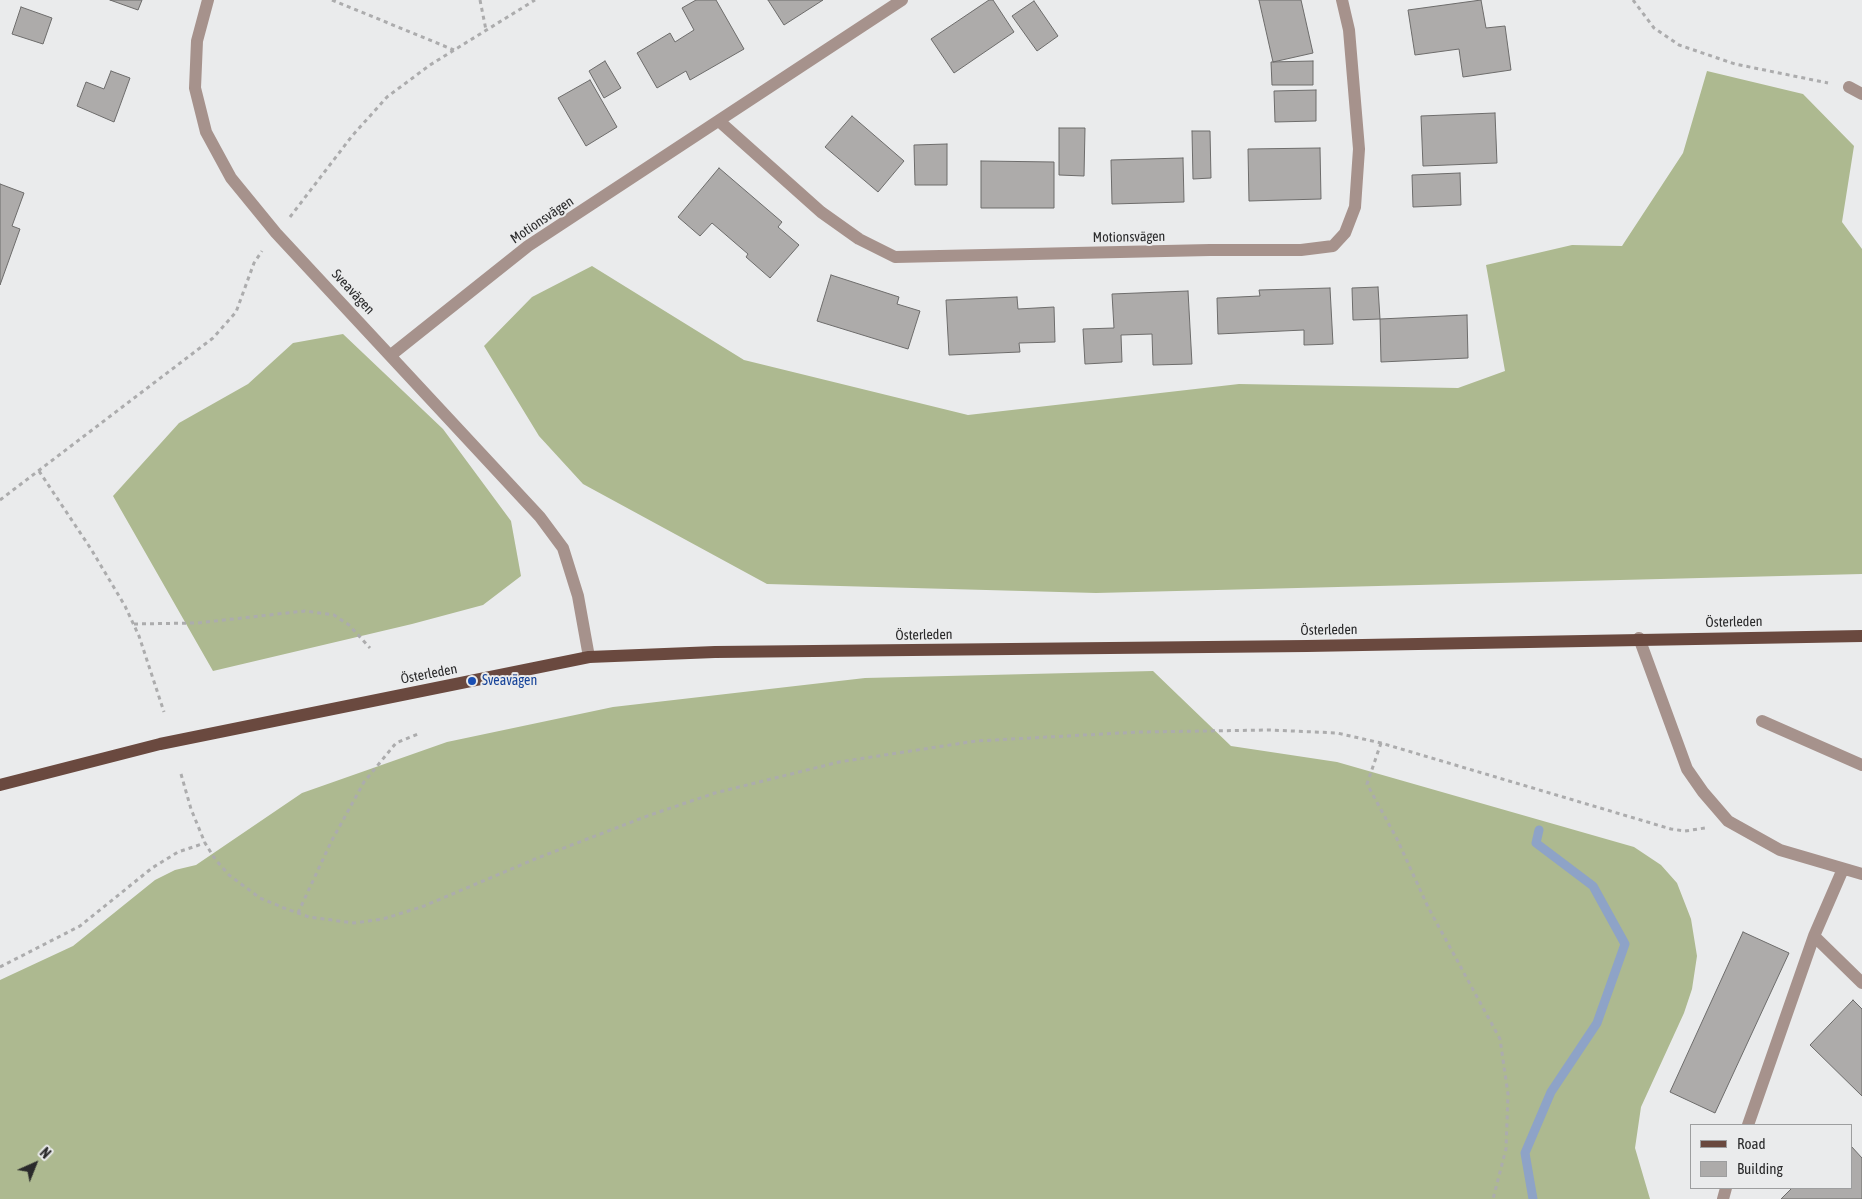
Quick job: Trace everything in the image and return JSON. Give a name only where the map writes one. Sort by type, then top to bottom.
[{"type":"main road","name":"Österleden","points":[[0,785],[160,744],[588,658],[715,652],[1307,646],[1639,638],[1862,636]]},
{"type":"street","name":"Sveavägen","points":[[208,0],[197,41],[195,88],[206,132],[231,178],[276,233],[391,354],[540,517],[563,548],[578,596],[588,658]]},
{"type":"street","name":"Motionsvägen","points":[[391,354],[528,246],[902,0]]},
{"type":"street","name":"Motionsvägen","points":[[719,122],[821,212],[859,239],[895,258],[1210,250],[1301,250],[1333,246],[1345,233],[1355,207],[1359,149],[1349,30],[1342,0]]},
{"type":"street","points":[[1849,88],[1862,94]]},
{"type":"street","points":[[1639,638],[1688,769],[1703,792],[1728,821],[1780,850],[1862,874]]},
{"type":"street","points":[[1762,721],[1862,765]]},
{"type":"street","points":[[1748,1124],[1814,936],[1843,869]]},
{"type":"street","points":[[1814,936],[1862,983]]},
{"type":"path","points":[[332,0],[454,50]]},
{"type":"path","points":[[480,0],[486,30]]},
{"type":"path","points":[[1633,0],[1644,17],[1665,37],[1696,52],[1735,64],[1849,88]]},
{"type":"path","points":[[0,500],[39,471],[91,549],[134,624],[164,712]]},
{"type":"path","points":[[134,624],[197,623],[305,611],[334,615],[349,625],[370,648]]},
{"type":"path","points":[[181,774],[191,809],[205,843],[215,859],[243,886],[260,898],[298,913],[340,922],[383,919],[424,906],[536,859],[650,815],[715,793],[830,764],[976,741],[1139,732],[1270,730],[1337,733],[1380,742],[1671,829],[1700,829],[1728,821]]},
{"type":"path","points":[[298,913],[330,842],[364,782],[396,743],[418,734]]},
{"type":"path","points":[[1380,742],[1367,784],[1397,839],[1428,907],[1500,1039],[1508,1094],[1506,1149],[1493,1199]]},
{"type":"path","points":[[0,967],[80,926],[152,868],[178,852],[205,843]]},
{"type":"green space","points":[[1707,71],[1803,94],[1854,146],[1842,222],[1862,249],[1862,574],[1096,593],[767,584],[583,484],[539,436],[484,346],[532,297],[592,266],[744,360],[968,415],[1239,384],[1458,388],[1505,371],[1486,265],[1572,245],[1622,246],[1683,153]]},
{"type":"green space","points":[[343,334],[443,429],[511,521],[521,576],[483,605],[412,624],[213,671],[113,496],[179,423],[248,384],[293,343]]},
{"type":"green space","points":[[1153,671],[1231,746],[1337,762],[1634,847],[1661,865],[1677,883],[1691,919],[1697,956],[1692,989],[1684,1013],[1641,1107],[1635,1148],[1650,1199],[0,1199],[0,980],[73,946],[155,880],[175,870],[196,865],[302,793],[447,742],[613,707],[865,678]]},
{"type":"building","points":[[110,0],[142,0],[138,10]]},
{"type":"building","points":[[696,0],[716,0],[744,49],[690,80],[686,71],[657,88],[637,53],[670,33],[675,42],[694,30],[682,8]]},
{"type":"building","points":[[768,0],[823,0],[784,25]]},
{"type":"building","points":[[989,0],[993,0],[1014,32],[954,73],[931,39]]},
{"type":"building","points":[[1259,0],[1301,0],[1313,53],[1273,62]]},
{"type":"building","points":[[1481,0],[1486,28],[1505,26],[1511,70],[1463,77],[1459,49],[1415,55],[1408,10]]},
{"type":"building","points":[[1034,1],[1058,36],[1037,51],[1012,16]]},
{"type":"building","points":[[21,7],[52,18],[43,44],[12,34]]},
{"type":"building","points":[[605,61],[621,88],[604,98],[589,71]]},
{"type":"building","points":[[1313,61],[1313,85],[1272,85],[1271,62]]},
{"type":"building","points":[[111,71],[130,78],[114,122],[77,106],[86,82],[104,89]]},
{"type":"building","points":[[590,80],[617,127],[586,146],[558,98]]},
{"type":"building","points":[[1316,90],[1316,121],[1275,122],[1274,91]]},
{"type":"building","points":[[1495,113],[1497,163],[1423,166],[1421,116]]},
{"type":"building","points":[[852,116],[904,161],[878,192],[825,147]]},
{"type":"building","points":[[1059,128],[1085,128],[1084,176],[1059,175]]},
{"type":"building","points":[[1192,131],[1210,131],[1211,178],[1193,179]]},
{"type":"building","points":[[947,144],[947,185],[915,185],[914,145]]},
{"type":"building","points":[[1320,148],[1321,199],[1249,201],[1248,149]]},
{"type":"building","points":[[1183,158],[1184,202],[1112,204],[1111,160]]},
{"type":"building","points":[[981,161],[1054,162],[1054,208],[981,208]]},
{"type":"building","points":[[719,168],[782,222],[778,227],[799,245],[770,278],[746,257],[748,254],[712,223],[700,236],[678,217]]},
{"type":"building","points":[[1460,173],[1461,205],[1413,207],[1412,175]]},
{"type":"building","points":[[0,184],[24,193],[12,226],[20,229],[0,285]]},
{"type":"building","points":[[831,275],[899,297],[897,304],[920,311],[908,349],[817,321]]},
{"type":"building","points":[[1378,287],[1380,319],[1353,320],[1352,288]]},
{"type":"building","points":[[1330,288],[1333,344],[1304,345],[1304,330],[1218,334],[1217,298],[1260,296],[1259,290]]},
{"type":"building","points":[[1188,291],[1192,364],[1153,365],[1152,334],[1121,335],[1122,362],[1085,364],[1083,329],[1114,328],[1112,294]]},
{"type":"building","points":[[1017,297],[1018,309],[1054,307],[1055,342],[1019,343],[1020,352],[949,355],[946,300]]},
{"type":"building","points":[[1467,315],[1468,358],[1381,362],[1380,319]]},
{"type":"building","points":[[1743,932],[1789,953],[1715,1113],[1670,1092]]},
{"type":"building","points":[[1853,1000],[1862,1009],[1862,1096],[1810,1045]]},
{"type":"building","points":[[1852,1147],[1862,1158],[1862,1199],[1781,1199],[1791,1189],[1852,1189]]},
{"type":"waterway","points":[[1533,1199],[1525,1153],[1551,1092],[1597,1023],[1625,944],[1593,886],[1536,843],[1539,830]]},
{"type":"place","name":"Sveavägen","points":[[472,681]]}]
